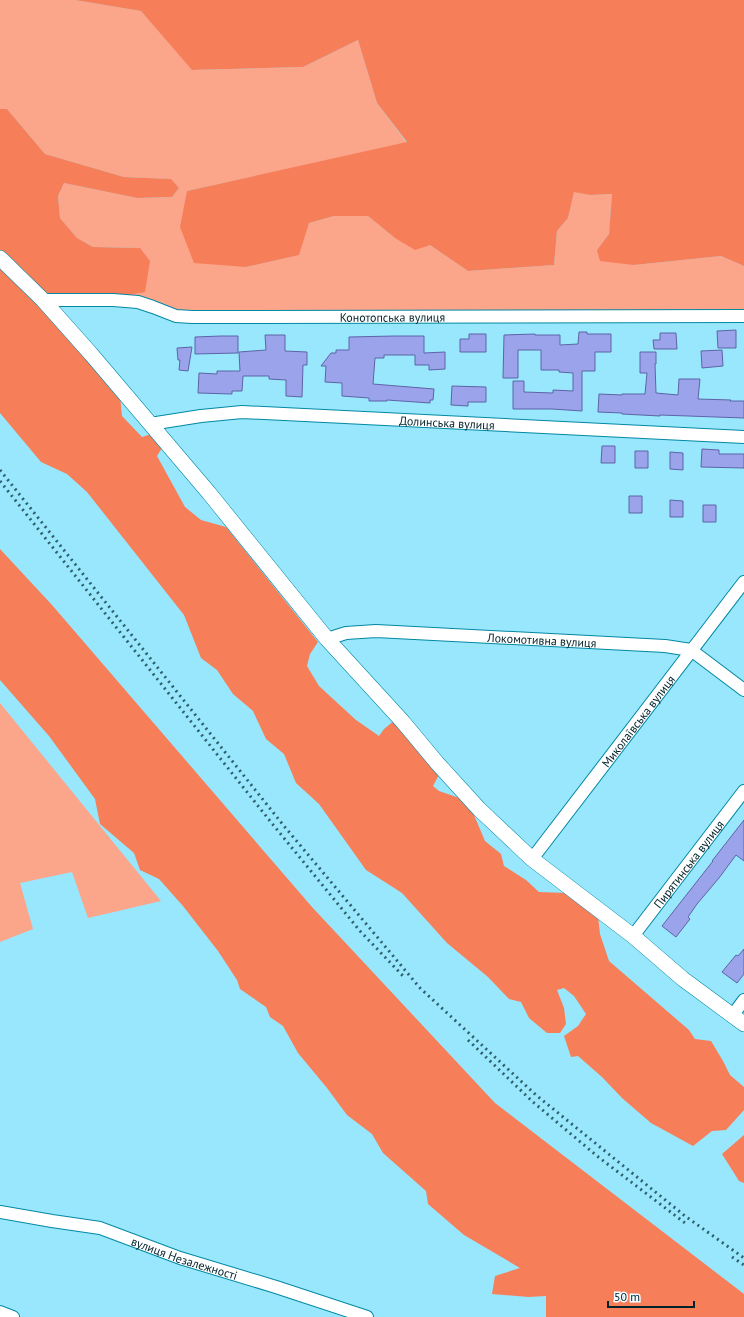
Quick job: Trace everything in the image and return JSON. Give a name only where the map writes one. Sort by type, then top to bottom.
[{"type":"street","points":[[0,258],[43,300],[91,354],[214,499],[327,639],[403,722],[438,764],[479,809],[532,859],[633,936],[684,979],[738,1020],[744,1000]]},
{"type":"street","name":"Конотопська вулиця","points":[[43,300],[113,300],[138,302],[153,306],[176,316],[192,317],[744,316]]},
{"type":"street","name":"Долинська вулиця","points":[[150,424],[201,416],[242,412],[744,437]]},
{"type":"street","name":"Миколаївська вулиця","points":[[532,859],[744,582]]},
{"type":"street","name":"Локомотивна вулиця","points":[[327,639],[346,633],[376,631],[665,646],[691,650],[744,690]]},
{"type":"street","name":"Пирятинська вулиця","points":[[633,936],[744,791]]},
{"type":"street","name":"вулиця Незалежності","points":[[0,1212],[100,1228],[180,1258],[276,1286],[366,1317]]},
{"type":"street","points":[[0,1312],[13,1317]]},
{"type":"shaded area","points":[[0,0],[75,0],[141,11],[193,70],[303,67],[358,40],[377,103],[407,143],[187,191],[246,267],[298,255],[309,223],[334,216],[368,216],[395,238],[430,245],[468,271],[554,265],[557,231],[568,218],[574,191],[590,195],[612,194],[609,234],[597,250],[634,265],[721,256],[744,266],[744,311],[180,313],[123,296],[140,248],[93,247],[77,238],[60,218],[58,196],[64,183],[137,198],[172,197],[179,188],[170,179],[124,177],[45,154],[7,109],[0,109]]},
{"type":"shaded area","points":[[75,0],[744,0],[744,266],[721,256],[634,265],[600,261],[597,250],[609,234],[612,194],[590,195],[574,192],[568,218],[557,231],[554,265],[468,271],[430,245],[415,250],[395,238],[368,216],[334,216],[309,223],[299,255],[246,267],[194,263],[180,227],[187,191],[407,142],[377,103],[358,40],[303,67],[192,70],[141,11]]},
{"type":"shaded area","points":[[0,109],[7,109],[45,154],[124,177],[171,179],[179,188],[172,197],[137,198],[64,183],[58,196],[60,218],[77,238],[93,247],[140,248],[150,261],[145,292],[123,296],[44,296],[0,250]]},
{"type":"shaded area","points":[[0,262],[120,395],[122,416],[142,437],[151,434],[162,448],[157,456],[185,507],[201,520],[226,527],[318,642],[310,654],[307,666],[319,686],[356,720],[379,736],[384,729],[395,720],[441,771],[433,786],[439,791],[468,801],[485,841],[501,854],[504,866],[526,880],[539,892],[566,893],[598,916],[600,934],[609,961],[689,1030],[695,1039],[711,1041],[730,1075],[744,1087],[744,1110],[726,1130],[712,1131],[693,1146],[651,1123],[578,1056],[571,1057],[564,1036],[578,1026],[586,1014],[574,996],[564,988],[557,990],[564,1008],[566,1024],[560,1033],[547,1033],[529,1018],[521,1002],[509,999],[488,977],[447,943],[402,893],[366,870],[319,804],[296,783],[284,754],[266,739],[253,711],[233,694],[217,670],[201,658],[184,615],[87,492],[67,474],[41,462],[0,413]]},
{"type":"shaded area","points":[[0,549],[52,605],[312,907],[495,1103],[744,1294],[744,1317],[546,1317],[546,1296],[529,1297],[492,1294],[495,1276],[520,1268],[464,1235],[428,1204],[426,1191],[383,1153],[372,1134],[347,1115],[298,1053],[283,1026],[270,1017],[266,1007],[240,989],[237,980],[218,951],[183,906],[159,879],[140,870],[134,853],[100,824],[95,799],[49,736],[0,680]]},
{"type":"shaded area","points":[[0,703],[161,901],[88,918],[72,872],[20,883],[33,929],[0,942]]},
{"type":"shaded area","points":[[744,1135],[744,1183],[739,1181],[722,1154]]},
{"type":"building","points":[[736,330],[736,348],[718,348],[717,331]]},
{"type":"building","points":[[579,332],[587,332],[587,334],[611,334],[611,352],[595,352],[595,371],[582,371],[582,411],[513,409],[513,381],[524,381],[524,392],[553,393],[553,390],[573,391],[573,373],[559,372],[559,370],[541,370],[541,350],[518,350],[518,378],[503,378],[504,335],[560,335],[560,345],[578,344]]},
{"type":"building","points":[[660,333],[676,333],[677,349],[654,349],[653,340],[660,340]]},
{"type":"building","points":[[469,334],[486,334],[486,352],[460,352],[460,339],[469,339]]},
{"type":"building","points":[[265,335],[285,335],[285,351],[307,352],[307,365],[303,365],[302,397],[286,396],[286,380],[269,379],[269,376],[243,376],[242,391],[232,391],[232,394],[198,393],[199,373],[217,374],[217,371],[240,371],[239,352],[266,350]]},
{"type":"building","points":[[238,336],[238,353],[195,354],[195,337]]},
{"type":"building","points":[[424,336],[424,353],[445,352],[445,369],[429,370],[429,365],[415,365],[415,355],[384,355],[384,358],[375,358],[373,384],[434,389],[433,400],[430,400],[430,403],[387,400],[369,401],[369,398],[342,396],[342,383],[325,382],[326,366],[321,366],[331,353],[336,353],[336,350],[349,350],[349,337]]},
{"type":"building","points":[[192,347],[188,371],[179,370],[180,360],[178,360],[177,348]]},
{"type":"building","points":[[722,350],[723,366],[702,368],[701,351]]},
{"type":"building","points":[[640,352],[656,352],[656,393],[678,395],[679,379],[700,379],[698,399],[744,401],[744,418],[660,416],[598,412],[599,394],[645,394],[647,373],[640,373]]},
{"type":"building","points":[[452,386],[486,387],[486,402],[468,402],[468,406],[451,405]]},
{"type":"building","points":[[602,446],[615,446],[615,463],[601,463]]},
{"type":"building","points":[[702,449],[719,450],[719,454],[744,454],[744,468],[701,467]]},
{"type":"building","points":[[635,451],[648,451],[648,468],[635,468]]},
{"type":"building","points":[[670,452],[683,453],[683,470],[670,469]]},
{"type":"building","points":[[629,496],[642,496],[642,513],[629,513]]},
{"type":"building","points":[[670,500],[683,501],[683,517],[670,517]]},
{"type":"building","points":[[703,505],[716,505],[716,522],[703,522]]},
{"type":"building","points":[[744,820],[744,861],[736,855],[697,904],[688,917],[690,919],[676,937],[662,926]]},
{"type":"building","points":[[744,949],[744,974],[737,983],[722,972],[736,955],[738,956]]},
{"type":"railway","points":[[0,470],[284,826],[420,988],[536,1095],[685,1216],[744,1258]]},
{"type":"railway","points":[[0,481],[270,821],[360,931],[404,977]]},
{"type":"railway","points":[[468,1040],[533,1102],[597,1156],[685,1223]]},
{"type":"railway","points":[[732,1257],[744,1265]]}]
